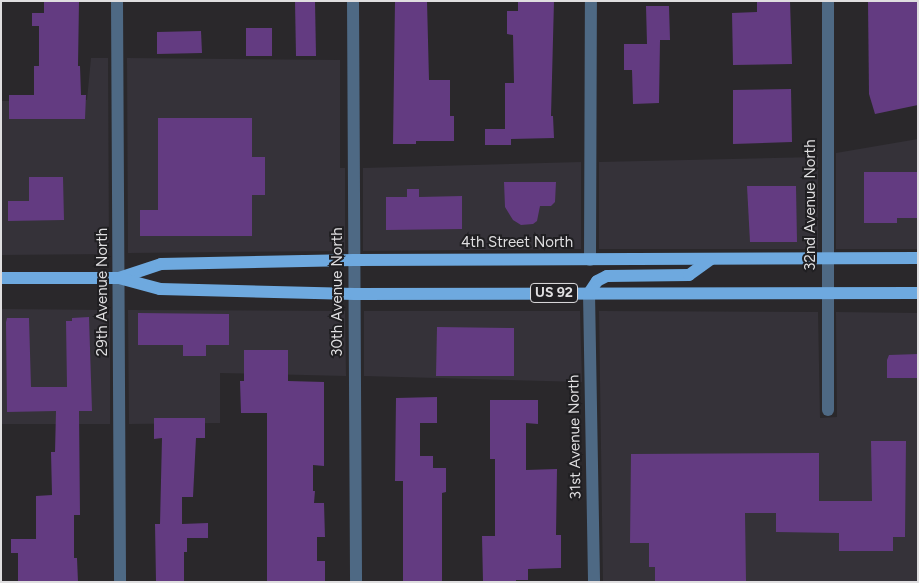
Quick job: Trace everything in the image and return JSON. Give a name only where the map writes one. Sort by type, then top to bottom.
[{"type":"main road","name":"4th Street North","points":[[119,278],[161,264],[354,260],[918,258]]},
{"type":"main road","points":[[589,292],[596,282],[607,276],[689,276],[711,259]]},
{"type":"main road","name":"4th Street North","points":[[1,278],[119,278],[160,289],[354,294],[589,292],[918,293]]},
{"type":"street","name":"29th Avenue North","points":[[117,1],[120,582]]},
{"type":"street","name":"30th Avenue North","points":[[353,1],[356,582]]},
{"type":"street","points":[[590,260],[591,1]]},
{"type":"street","name":"32nd Avenue North","points":[[828,1],[828,410]]},
{"type":"street","name":"31st Avenue North","points":[[589,292],[594,582]]},
{"type":"shaded area","points":[[91,58],[108,58],[109,254],[1,255],[1,101],[87,100]]},
{"type":"shaded area","points":[[127,58],[340,60],[340,168],[345,168],[345,251],[128,253]]},
{"type":"shaded area","points":[[918,139],[918,249],[836,249],[836,153]]},
{"type":"shaded area","points":[[818,157],[818,249],[599,249],[599,162]]},
{"type":"shaded area","points":[[581,162],[581,249],[363,251],[363,168]]},
{"type":"shaded area","points":[[1,309],[110,310],[110,424],[1,424]]},
{"type":"shaded area","points":[[128,310],[345,311],[346,376],[220,373],[220,423],[129,424]]},
{"type":"shaded area","points":[[364,311],[580,311],[582,382],[364,376]]},
{"type":"shaded area","points":[[599,311],[818,312],[820,418],[837,417],[836,312],[918,313],[918,582],[603,582]]},
{"type":"building","points":[[44,1],[79,1],[78,66],[80,66],[81,95],[86,95],[85,119],[9,119],[9,95],[34,95],[34,66],[39,66],[39,26],[32,26],[32,13],[44,13]]},
{"type":"building","points":[[295,1],[315,1],[316,56],[296,56]]},
{"type":"building","points":[[395,1],[427,1],[429,80],[450,80],[450,116],[454,116],[454,141],[416,141],[416,144],[393,144]]},
{"type":"building","points":[[518,1],[554,1],[551,116],[553,116],[554,138],[511,139],[511,145],[485,145],[485,129],[505,129],[505,83],[514,83],[513,35],[507,34],[507,11],[518,11]]},
{"type":"building","points":[[757,1],[790,1],[792,64],[733,65],[732,13],[757,12]]},
{"type":"building","points":[[868,1],[918,1],[918,105],[875,114],[869,94]]},
{"type":"building","points":[[646,6],[669,6],[670,40],[660,40],[659,103],[633,104],[632,70],[624,70],[624,44],[647,44]]},
{"type":"building","points":[[246,28],[272,28],[272,56],[246,56]]},
{"type":"building","points":[[201,31],[202,53],[157,54],[157,32]]},
{"type":"building","points":[[791,89],[792,142],[733,144],[733,90]]},
{"type":"building","points":[[158,118],[252,118],[252,157],[265,157],[265,195],[252,195],[252,236],[140,236],[140,210],[158,210]]},
{"type":"building","points":[[864,172],[918,172],[918,218],[897,218],[897,223],[864,223]]},
{"type":"building","points":[[29,177],[63,177],[64,220],[8,221],[8,201],[29,201]]},
{"type":"building","points":[[504,182],[556,182],[555,202],[551,206],[540,206],[537,221],[533,224],[521,225],[513,220],[505,207]]},
{"type":"building","points":[[747,186],[796,186],[797,242],[750,242]]},
{"type":"building","points":[[407,189],[419,189],[419,197],[462,196],[462,229],[386,230],[386,197],[407,197]]},
{"type":"building","points":[[138,313],[229,314],[229,345],[206,345],[206,356],[183,356],[183,345],[138,345]]},
{"type":"building","points":[[89,317],[92,411],[79,411],[80,515],[74,515],[74,558],[77,558],[78,582],[18,582],[18,553],[11,553],[11,539],[36,539],[36,496],[52,495],[51,452],[55,452],[56,411],[7,412],[7,318],[29,318],[31,387],[67,387],[66,321],[72,321],[72,318]]},
{"type":"building","points":[[437,327],[514,328],[514,376],[436,376]]},
{"type":"building","points":[[244,350],[288,350],[288,381],[324,382],[324,466],[313,465],[313,491],[315,491],[314,503],[324,503],[325,537],[317,537],[317,561],[325,561],[325,582],[267,582],[267,413],[241,413],[240,381],[244,381]]},
{"type":"building","points":[[918,354],[918,378],[887,378],[887,360],[889,355]]},
{"type":"building","points":[[437,397],[437,423],[420,423],[420,456],[433,456],[433,468],[446,468],[446,492],[442,493],[442,582],[403,582],[403,481],[395,481],[396,398]]},
{"type":"building","points":[[490,400],[538,400],[538,424],[526,423],[526,470],[557,469],[556,535],[561,535],[561,568],[528,569],[528,580],[483,582],[482,536],[495,536],[495,459],[490,459]]},
{"type":"building","points":[[154,418],[205,418],[205,438],[196,438],[193,497],[182,497],[182,524],[208,523],[208,538],[187,538],[187,552],[184,552],[184,582],[156,582],[155,524],[160,524],[162,438],[154,439]]},
{"type":"building","points":[[871,441],[906,441],[905,537],[893,537],[893,551],[839,551],[839,533],[776,532],[776,513],[745,513],[746,581],[655,581],[655,567],[649,567],[649,543],[630,543],[631,454],[819,453],[819,501],[872,501]]}]
